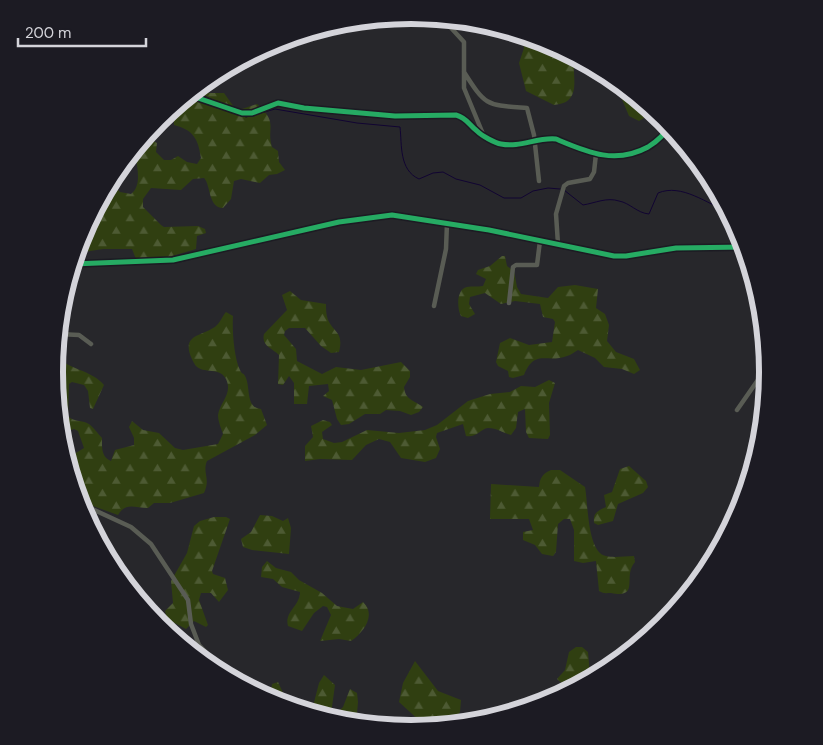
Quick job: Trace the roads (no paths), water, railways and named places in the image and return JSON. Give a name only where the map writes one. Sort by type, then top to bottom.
[{"type":"street","points":[[449,26],[464,42],[464,72],[467,98],[483,134]]},
{"type":"street","points":[[464,72],[479,96],[484,100],[508,108],[527,108],[530,114],[539,181]]},
{"type":"street","points":[[197,98],[242,113],[252,112],[278,103],[304,108],[395,116],[456,115],[465,118],[477,132],[502,145],[520,145],[534,141],[556,139],[596,154],[614,157],[633,153],[658,140],[664,132]]},
{"type":"street","points":[[558,244],[556,214],[564,186],[590,179],[594,172],[596,154]]},
{"type":"street","points":[[80,264],[177,260],[210,251],[251,244],[311,228],[383,216],[447,223],[626,256],[676,248],[737,247]]},
{"type":"street","points":[[434,306],[446,249],[447,223]]},
{"type":"street","points":[[509,303],[513,267],[516,265],[537,265],[540,241]]},
{"type":"street","points":[[65,334],[79,335],[91,344]]},
{"type":"street","points":[[737,410],[760,376]]},
{"type":"street","points":[[90,508],[131,527],[151,544],[188,600],[191,624],[199,645],[210,656]]},
{"type":"waterway","points":[[201,95],[226,106]]},
{"type":"waterway","points":[[233,112],[246,117],[275,109],[357,123],[400,127],[405,163],[408,170],[419,179],[433,173],[443,172],[456,179],[480,185],[504,198],[521,198],[533,191],[548,188],[560,189]]},
{"type":"waterway","points":[[564,190],[583,205],[614,200],[649,214],[658,193],[667,191],[685,193],[719,207]]}]
